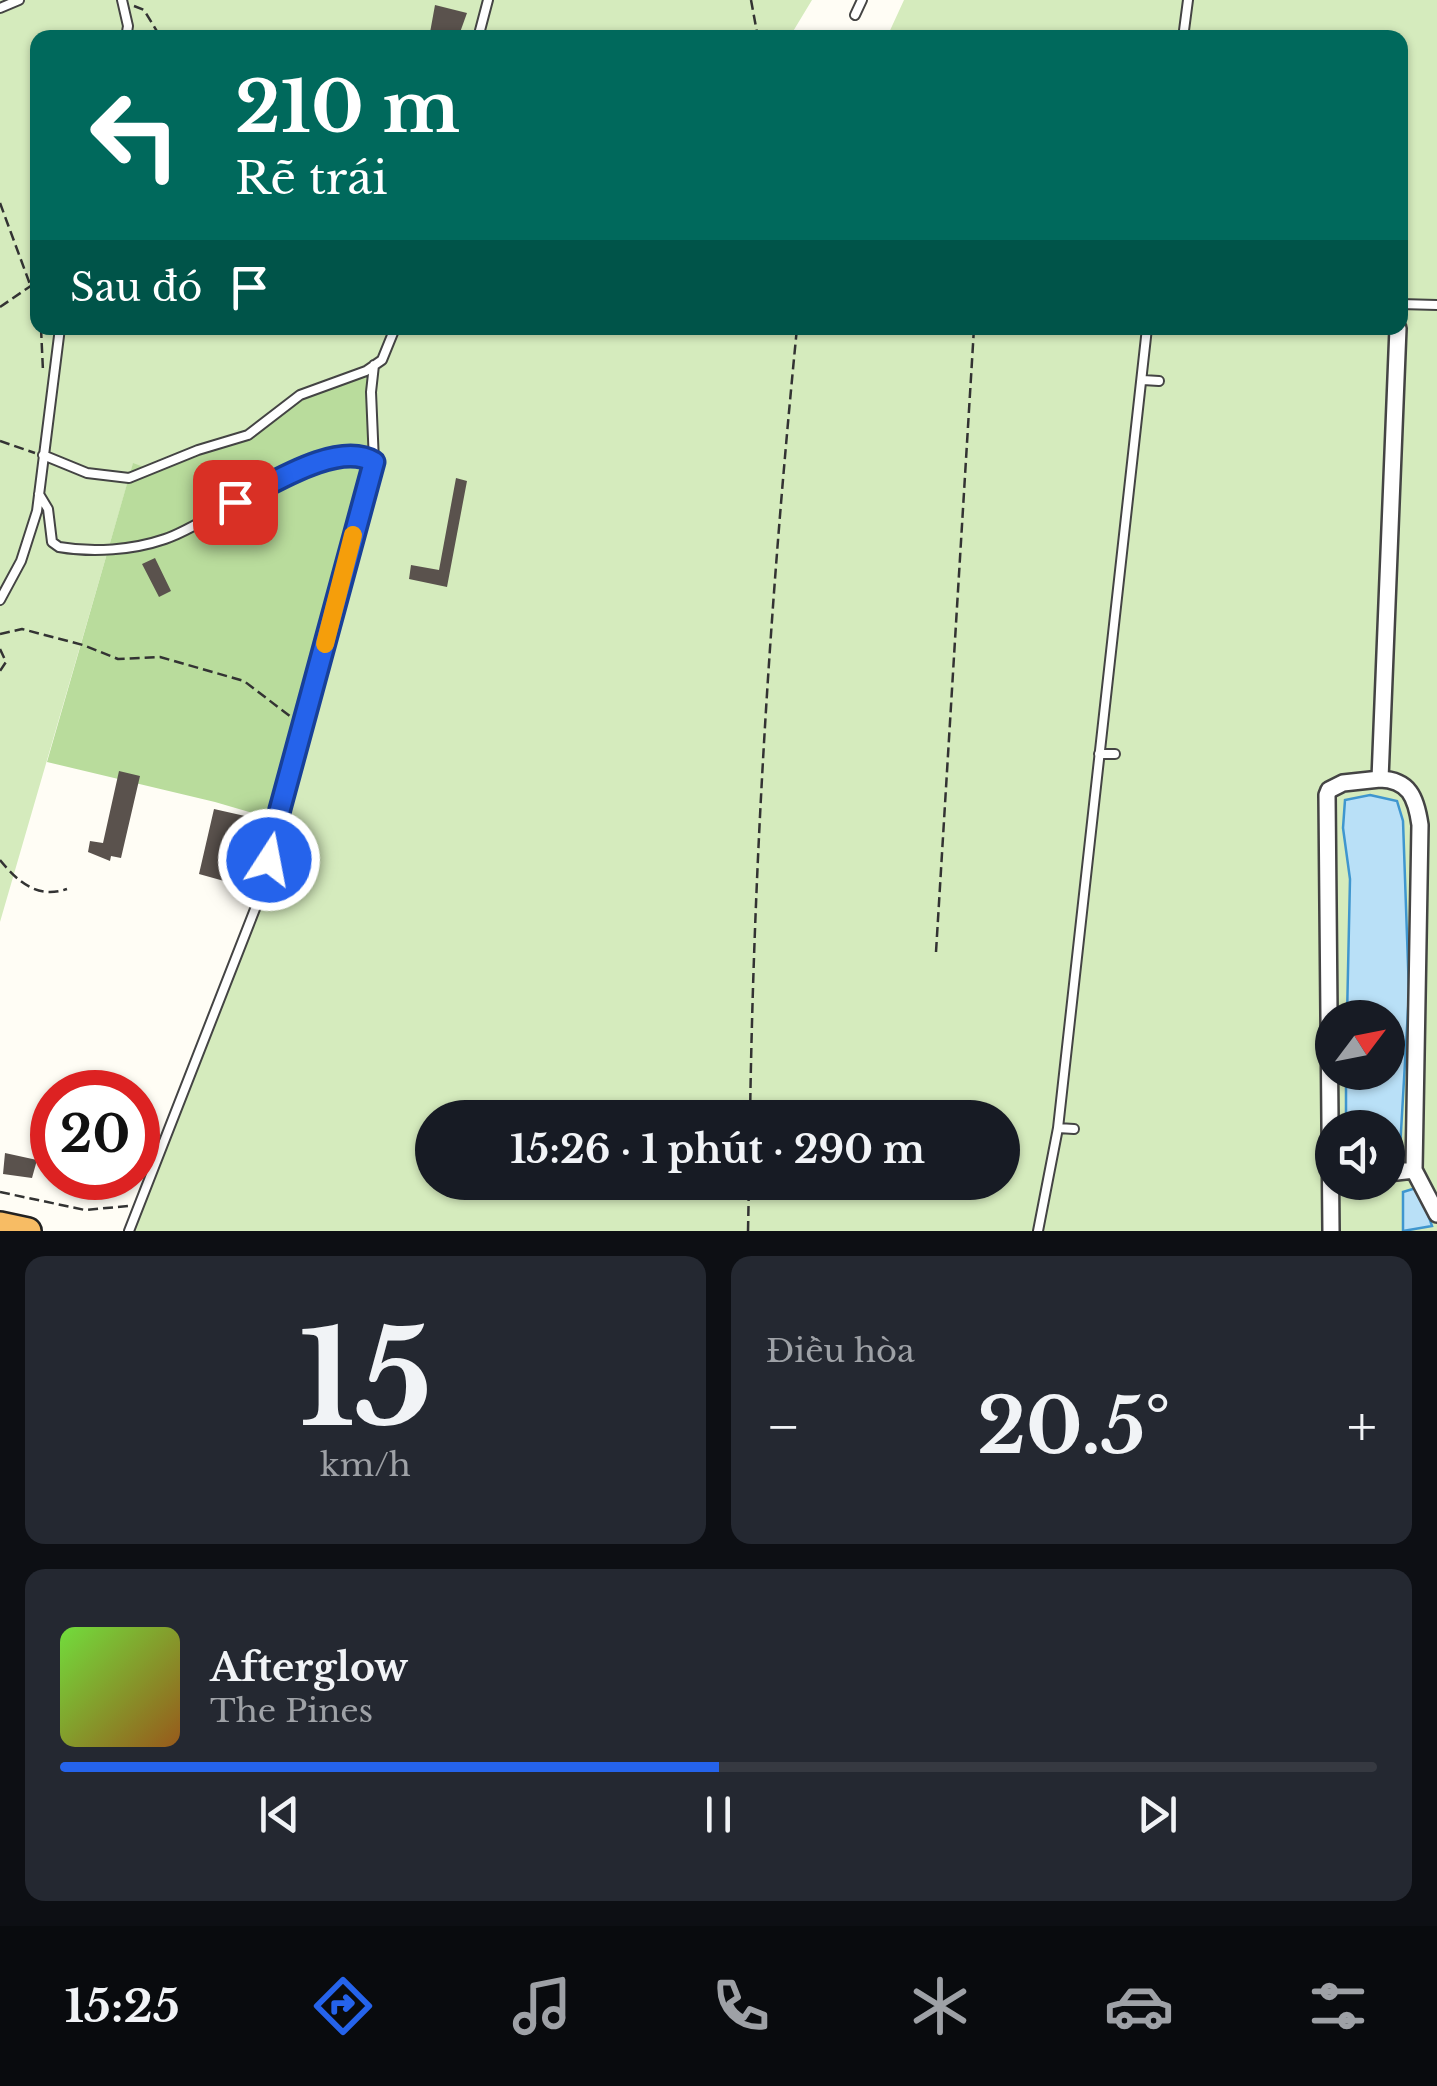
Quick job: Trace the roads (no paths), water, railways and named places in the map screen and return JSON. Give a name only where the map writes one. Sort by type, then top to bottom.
[{"type":"highway","points":[[0,1225],[28,1231]]},
{"type":"street","points":[[1380,779],[1398,335]]},
{"type":"street","points":[[1330,1110],[1327,795],[1343,784],[1380,779],[1402,782],[1410,790],[1420,825],[1414,1170],[1437,1214]]},
{"type":"street","points":[[1405,1171],[1414,1170]]},
{"type":"street","points":[[1331,1200],[1331,1231]]},
{"type":"lane","points":[[0,8],[20,0]]},
{"type":"lane","points":[[122,0],[127,30]]},
{"type":"lane","points":[[480,30],[488,0]]},
{"type":"lane","points":[[855,14],[862,0]]},
{"type":"lane","points":[[1187,30],[1188,0]]},
{"type":"lane","points":[[1408,304],[1437,305]]},
{"type":"lane","points":[[0,600],[28,544],[39,494],[59,335]]},
{"type":"lane","points":[[43,455],[86,473],[129,478],[198,450],[248,436],[300,395],[374,365],[389,349],[392,335]]},
{"type":"lane","points":[[1038,1231],[1058,1128],[1147,335]]},
{"type":"lane","points":[[128,1231],[264,886],[302,725],[374,462],[374,365]]},
{"type":"lane","points":[[1143,380],[1159,381]]},
{"type":"lane","points":[[39,494],[48,509],[52,542],[60,547],[121,550],[170,538],[260,490],[334,457],[354,454],[374,462]]},
{"type":"lane","points":[[1099,754],[1115,754]]},
{"type":"lane","points":[[1058,1128],[1074,1129]]},
{"type":"water","points":[[1370,795],[1397,801],[1403,821],[1409,993],[1405,1062],[1405,1000],[1347,1000],[1350,879],[1343,828],[1345,800]]},
{"type":"water","points":[[1346,1090],[1403,1090],[1402,1110],[1346,1110]]},
{"type":"water","points":[[1419,1187],[1432,1226],[1403,1231],[1405,1191]]}]
